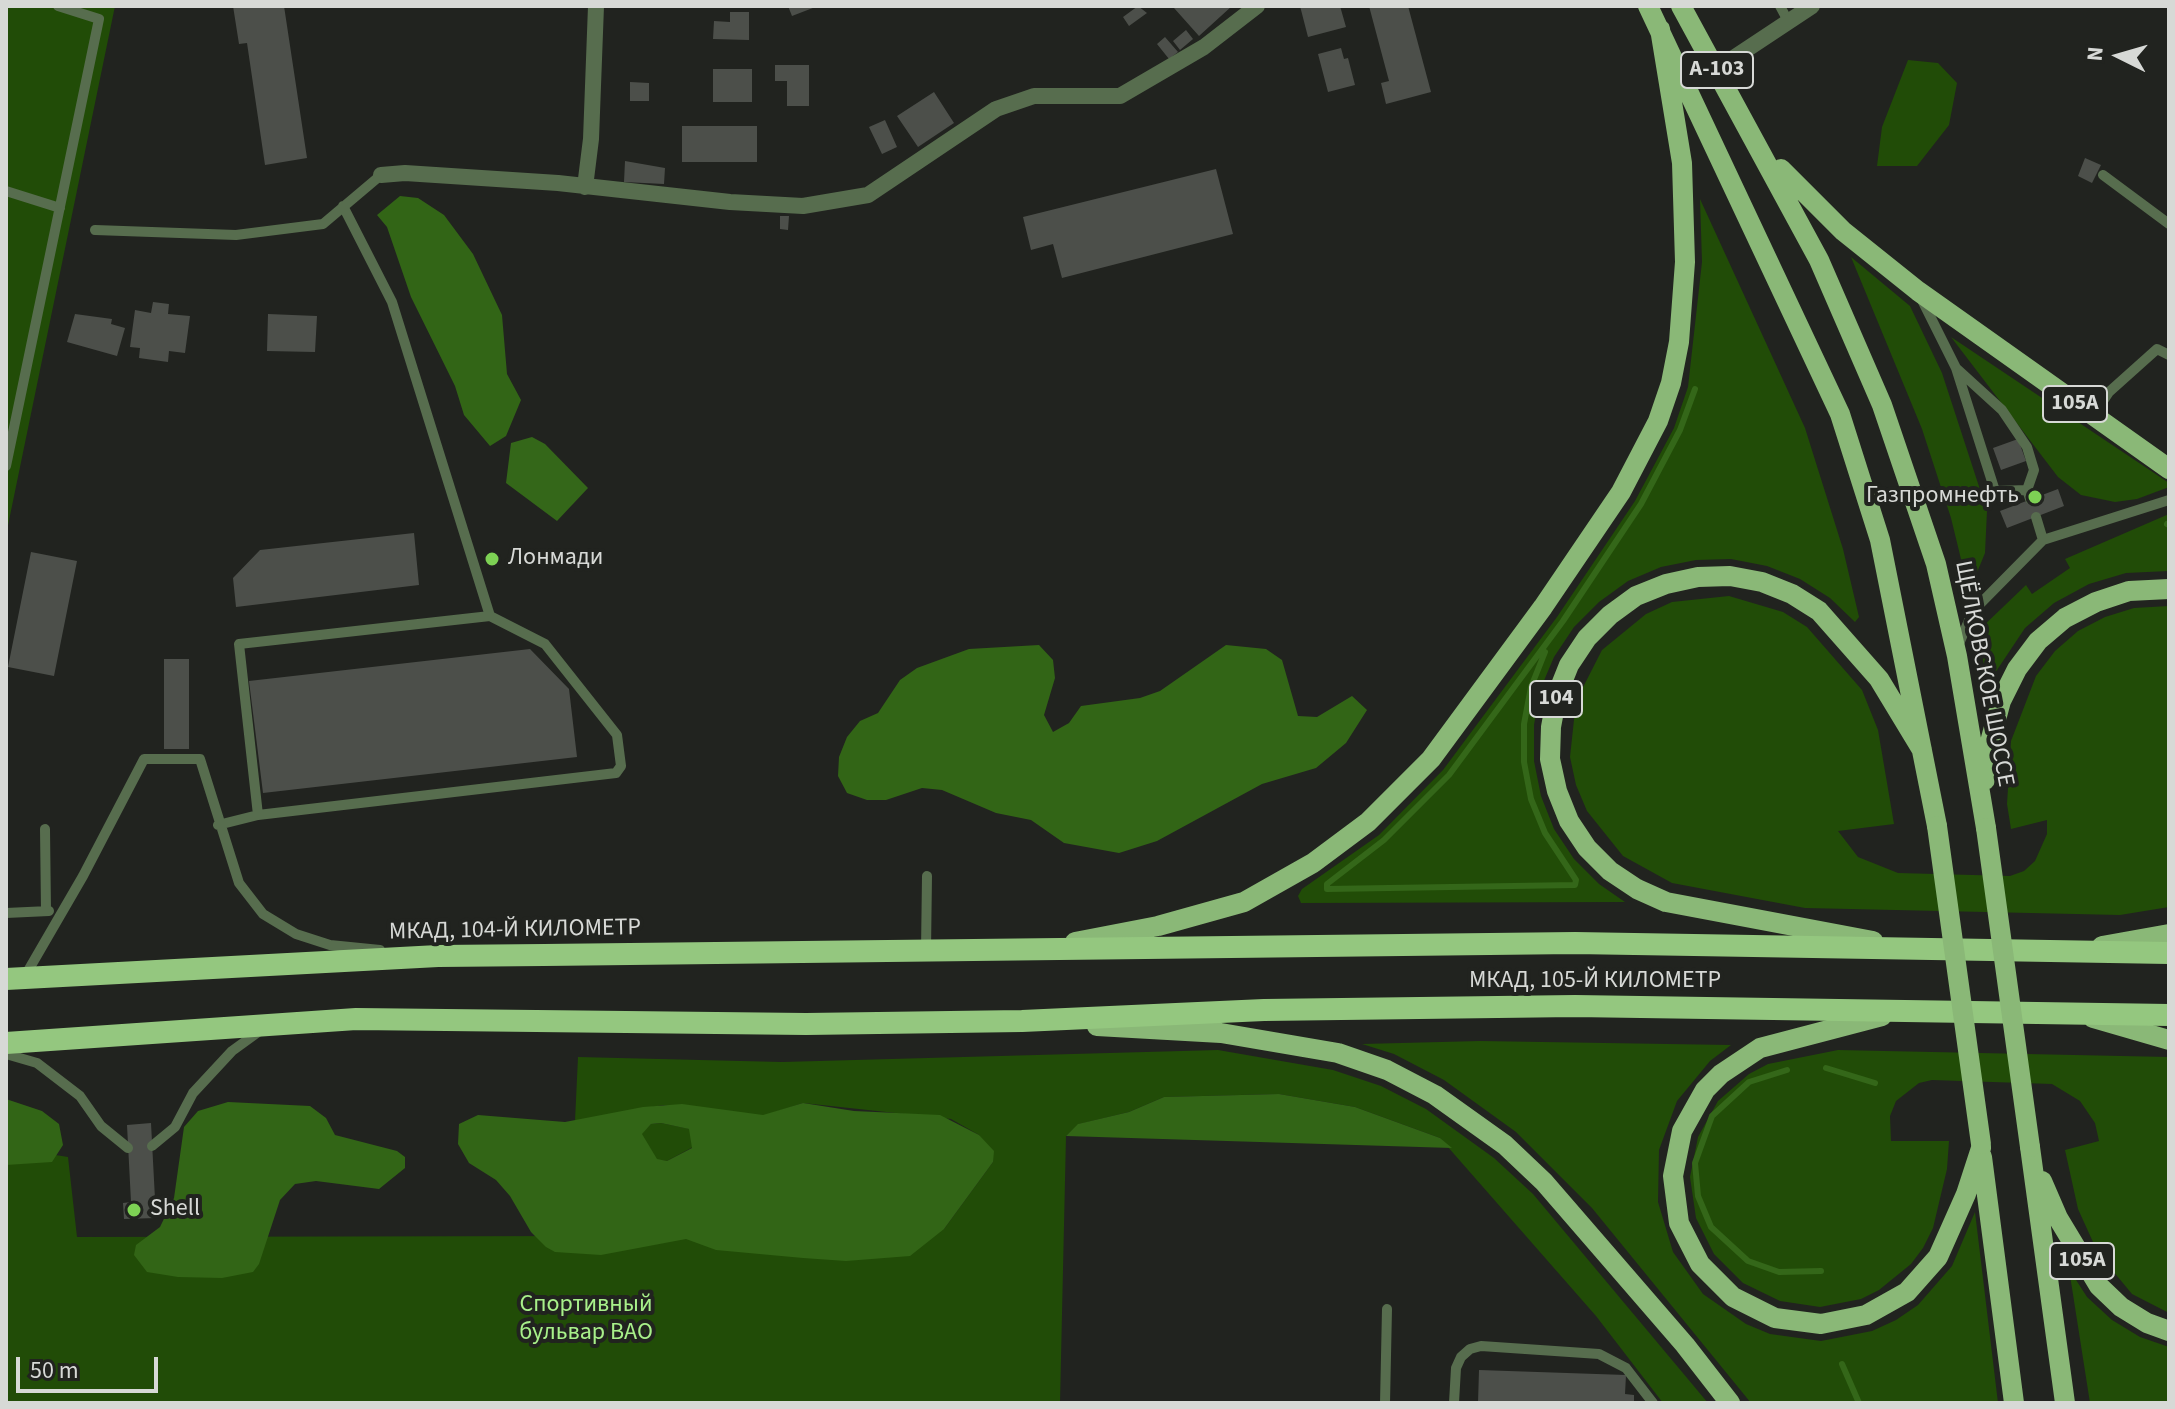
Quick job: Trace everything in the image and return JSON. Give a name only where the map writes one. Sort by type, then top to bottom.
[{"type":"highway","name":"МКАД, 105-Й КИЛОМЕТР","points":[[1025,952],[1575,943],[2169,953]]},
{"type":"highway","name":"МКАД, 104-Й КИЛОМЕТР","points":[[16,977],[438,956],[1025,952]]},
{"type":"highway","name":"МКАД, 105-Й КИЛОМЕТР","points":[[1022,1021],[1264,1010],[1575,1006],[2169,1015]]},
{"type":"highway","points":[[6,1043],[356,1019],[806,1024],[1022,1021]]},
{"type":"main road","name":"А-103","points":[[1648,6],[1840,414],[1880,540],[1922,750]]},
{"type":"main road","name":"ЩЁЛКОВСКОЕ ШОССЕ","points":[[1681,6],[1819,260],[1882,405],[1918,505],[1957,656],[1986,828],[2065,1403]]},
{"type":"main road","points":[[1025,952],[1158,926],[1244,902],[1313,863],[1368,822],[1431,759],[1543,607],[1621,492],[1658,421],[1671,383],[1685,262],[1682,163],[1660,29]]},
{"type":"main road","name":"105A","points":[[1752,134],[1797,188],[1843,231],[1918,291],[2169,469]]},
{"type":"main road","name":"104","points":[[1908,948],[1666,902],[1637,889],[1610,871],[1587,848],[1569,821],[1557,791],[1550,759],[1551,727],[1557,695],[1569,665],[1587,638],[1610,615],[1636,596],[1666,584],[1698,577],[1730,576],[1762,582],[1792,594],[1819,611],[1879,679],[1922,750]]},
{"type":"main road","points":[[1982,804],[1990,742],[2001,701],[2017,669],[2038,641],[2065,618],[2096,602],[2129,591],[2169,589]]},
{"type":"main road","points":[[1922,750],[1937,826],[2014,1403]]},
{"type":"main road","points":[[2076,950],[2169,934]]},
{"type":"main road","points":[[1907,1010],[1760,1048],[1740,1059],[1705,1090],[1692,1110],[1676,1153],[1675,1200],[1688,1244],[1715,1282],[1753,1309],[1775,1318],[1821,1324],[1866,1315],[1907,1292],[1938,1257],[1966,1194],[1981,1146]]},
{"type":"main road","points":[[2074,1013],[2169,1040]]},
{"type":"main road","points":[[1022,1021],[1221,1033],[1338,1053],[1387,1070],[1435,1095],[1505,1145],[1544,1182],[1666,1322],[1730,1403]]},
{"type":"main road","name":"105A","points":[[2031,1152],[2058,1218],[2099,1286],[2121,1307],[2147,1323],[2169,1331]]},
{"type":"street","points":[[585,187],[591,139],[596,6]]},
{"type":"street","points":[[1717,69],[1812,6]]},
{"type":"street","points":[[381,175],[405,173],[803,206],[868,195],[996,109],[1034,96],[1120,96],[1204,47],[1253,7]]},
{"type":"lane","points":[[6,466],[9,435],[99,19],[58,6]]},
{"type":"lane","points":[[1780,6],[1788,21]]},
{"type":"lane","points":[[95,230],[236,235],[323,224],[381,175]]},
{"type":"lane","points":[[2103,175],[2169,224]]},
{"type":"lane","points":[[6,191],[60,208]]},
{"type":"lane","points":[[343,206],[392,302],[490,616]]},
{"type":"lane","points":[[1918,291],[1956,368],[1995,491],[2028,494],[2034,470],[2027,447],[2002,410],[1956,368]]},
{"type":"lane","points":[[2092,417],[2109,392],[2157,349],[2169,355]]},
{"type":"lane","points":[[1957,656],[1959,641],[1973,611],[2043,540],[2169,500]]},
{"type":"lane","points":[[2036,517],[2043,540]]},
{"type":"lane","points":[[218,825],[258,815],[616,773],[621,766],[622,751],[617,735],[545,644],[490,616],[239,644],[258,815]]},
{"type":"lane","points":[[16,977],[63,910],[144,759],[200,759],[218,825],[239,883],[263,914],[296,934],[330,945],[438,956]]},
{"type":"lane","points":[[45,829],[46,911]]},
{"type":"lane","points":[[926,953],[927,876]]},
{"type":"lane","points":[[6,913],[63,910]]},
{"type":"lane","points":[[152,1146],[175,1127],[193,1093],[232,1051],[272,1023]]},
{"type":"lane","points":[[6,1054],[37,1063],[80,1096],[101,1126],[128,1148]]},
{"type":"lane","points":[[1372,1398],[1385,1401],[1387,1309]]},
{"type":"lane","points":[[1454,1403],[1456,1368],[1461,1357],[1470,1349],[1481,1346],[1599,1354],[1626,1368],[1653,1403]]},
{"type":"green space","points":[[6,6],[115,6],[6,535]]},
{"type":"green space","points":[[1908,60],[1938,63],[1957,83],[1949,125],[1917,166],[1877,166],[1882,127]]},
{"type":"green space","points":[[1700,199],[1805,428],[1843,549],[1859,617],[1855,622],[1830,598],[1800,579],[1767,566],[1731,559],[1696,560],[1661,567],[1628,581],[1599,602],[1574,627],[1554,657],[1540,690],[1534,725],[1534,761],[1541,796],[1554,829],[1574,859],[1599,884],[1625,902],[1301,903],[1298,896],[1302,889],[1379,835],[1443,770],[1557,617],[1635,501],[1674,428],[1688,387],[1702,262]]},
{"type":"green space","points":[[1851,257],[1910,306],[1942,373],[1987,511],[1985,553],[1969,592],[1951,518],[1922,429]]},
{"type":"green space","points":[[1951,337],[2169,483],[2169,487],[2137,499],[2115,502],[2081,495],[2058,477]]},
{"type":"green space","points":[[2169,514],[2169,571],[2126,573],[2089,584],[2054,603],[2025,628],[1993,676],[1986,677],[1978,631],[2026,585],[2032,594],[2070,568],[2065,559]]},
{"type":"green space","points":[[1729,596],[1783,612],[1807,627],[1862,690],[1878,730],[1894,824],[1838,831],[1858,857],[1898,873],[2010,876],[2024,871],[2035,861],[2047,834],[2047,820],[2011,829],[2007,804],[2011,741],[2036,676],[2055,651],[2078,631],[2105,617],[2134,608],[2169,606],[2169,907],[2120,915],[1805,908],[1672,883],[1623,856],[1587,811],[1576,785],[1570,757],[1576,701],[1602,650],[1646,614],[1672,602]]},
{"type":"green space","points":[[1480,1041],[1731,1045],[1710,1061],[1677,1101],[1659,1150],[1658,1202],[1673,1252],[1703,1294],[1746,1324],[1770,1334],[1821,1341],[1872,1331],[1896,1320],[1918,1305],[1952,1266],[1975,1212],[1998,1403],[1751,1403],[1592,1208],[1516,1132],[1444,1080],[1394,1054],[1362,1044]]},
{"type":"green space","name":"Спортивный бульвар ВАО","points":[[1218,1050],[1333,1070],[1381,1086],[1426,1109],[1494,1158],[1533,1194],[1708,1403],[1663,1403],[1596,1316],[1440,1138],[1355,1107],[1279,1094],[1164,1097],[1129,1112],[1079,1124],[1066,1136],[1060,1403],[6,1403],[6,1147],[68,1157],[77,1237],[588,1236],[944,1229],[993,1162],[979,1135],[951,1119],[803,1103],[763,1116],[663,1105],[575,1121],[578,1057],[782,1062]]},
{"type":"green space","points":[[1838,1050],[2169,1057],[2169,1313],[2132,1294],[2098,1253],[2078,1209],[2065,1150],[2099,1141],[2095,1123],[2080,1101],[2052,1084],[1932,1080],[1919,1083],[1896,1101],[1890,1116],[1891,1141],[1949,1141],[1947,1169],[1933,1228],[1923,1248],[1911,1264],[1879,1290],[1861,1299],[1820,1307],[1780,1301],[1743,1283],[1714,1254],[1696,1218],[1690,1177],[1698,1137],[1718,1101],[1749,1074],[1768,1064]]},
{"type":"green space","points":[[651,1124],[690,1129],[693,1147],[667,1161],[657,1160],[641,1134]]},
{"type":"green space","points":[[2069,1269],[2087,1297],[2112,1320],[2140,1337],[2169,1347],[2169,1403],[2090,1403]]},
{"type":"shaded area","points":[[400,196],[418,198],[444,215],[473,254],[502,315],[507,374],[521,400],[506,436],[490,446],[464,415],[455,386],[411,297],[387,227],[377,215]]},
{"type":"shaded area","points":[[532,437],[545,444],[588,488],[557,521],[506,483],[511,443]]},
{"type":"shaded area","points":[[1039,645],[1053,660],[1055,678],[1044,715],[1053,732],[1069,723],[1081,706],[1140,698],[1160,691],[1226,645],[1266,649],[1282,660],[1298,716],[1317,717],[1352,696],[1367,710],[1346,743],[1316,768],[1262,784],[1157,841],[1119,853],[1064,843],[1031,820],[996,813],[942,790],[922,788],[886,800],[867,800],[847,793],[838,776],[839,757],[847,737],[860,721],[878,713],[900,680],[917,668],[969,649]]},
{"type":"shaded area","points":[[1279,1094],[1355,1107],[1440,1138],[1452,1148],[1066,1136],[1078,1124],[1129,1112],[1164,1097]]},
{"type":"shaded area","points":[[6,1099],[42,1111],[59,1124],[63,1145],[52,1162],[6,1165]]},
{"type":"shaded area","points":[[228,1102],[310,1106],[326,1118],[335,1135],[397,1151],[405,1157],[405,1168],[379,1189],[316,1181],[295,1184],[280,1200],[259,1264],[253,1272],[222,1278],[178,1277],[147,1272],[134,1255],[136,1245],[160,1227],[174,1198],[184,1127],[198,1111]]},
{"type":"shaded area","points":[[803,1103],[854,1111],[940,1115],[979,1135],[994,1151],[993,1162],[944,1229],[910,1256],[846,1261],[803,1258],[716,1250],[686,1239],[601,1255],[555,1252],[546,1247],[531,1232],[510,1196],[496,1180],[469,1163],[458,1144],[459,1124],[478,1115],[565,1122],[643,1107],[682,1104],[763,1115]],"holes":[[[651,1124],[689,1129],[692,1148],[667,1161],[657,1159],[642,1134]]]},
{"type":"building","points":[[233,6],[284,6],[307,158],[265,165],[247,43],[239,44]]},
{"type":"building","points":[[788,6],[818,6],[792,16]]},
{"type":"building","points":[[1138,6],[1147,13],[1129,26],[1123,17]]},
{"type":"building","points":[[1232,6],[1199,36],[1174,8]]},
{"type":"building","points":[[1300,6],[1340,6],[1346,27],[1308,37]]},
{"type":"building","points":[[1369,6],[1408,6],[1431,92],[1386,104],[1381,83],[1389,81]]},
{"type":"building","points":[[730,12],[749,12],[749,40],[713,39],[714,21],[730,22]]},
{"type":"building","points":[[1186,30],[1193,39],[1180,50],[1173,41]]},
{"type":"building","points":[[1165,37],[1178,52],[1169,59],[1157,44]]},
{"type":"building","points":[[1341,48],[1344,59],[1348,58],[1355,85],[1328,92],[1318,54]]},
{"type":"building","points":[[775,65],[809,65],[809,106],[787,106],[787,81],[775,81]]},
{"type":"building","points":[[713,69],[752,69],[752,102],[713,102]]},
{"type":"building","points":[[630,82],[649,83],[649,101],[630,101]]},
{"type":"building","points":[[934,92],[954,123],[918,147],[897,116]]},
{"type":"building","points":[[885,120],[897,147],[882,154],[869,127]]},
{"type":"building","points":[[682,126],[757,126],[757,162],[682,162]]},
{"type":"building","points":[[2085,158],[2101,165],[2092,183],[2078,176]]},
{"type":"building","points":[[625,161],[665,168],[664,184],[624,182]]},
{"type":"building","points":[[1216,169],[1233,234],[1062,278],[1053,244],[1031,250],[1023,217]]},
{"type":"building","points":[[780,216],[789,216],[788,230],[780,229]]},
{"type":"building","points":[[153,302],[169,304],[168,314],[190,316],[185,353],[169,351],[168,362],[139,358],[140,348],[130,347],[135,310],[151,313]]},
{"type":"building","points":[[75,314],[112,319],[111,324],[125,328],[117,356],[67,342]]},
{"type":"building","points":[[268,314],[317,316],[315,352],[267,351]]},
{"type":"building","points":[[2018,439],[2026,461],[2001,470],[1993,448]]},
{"type":"building","points":[[2058,489],[2064,506],[2007,528],[2000,511]]},
{"type":"building","points":[[414,533],[419,585],[236,607],[233,578],[260,550]]},
{"type":"building","points":[[31,552],[77,561],[54,676],[8,667]]},
{"type":"building","points":[[530,649],[569,689],[577,757],[263,793],[249,681]]},
{"type":"building","points":[[164,659],[189,659],[189,749],[164,749]]},
{"type":"building","points":[[151,1123],[156,1218],[124,1219],[123,1203],[131,1202],[127,1125]]},
{"type":"building","points":[[1479,1370],[1626,1375],[1625,1394],[1634,1395],[1634,1403],[1478,1403]]},
{"type":"waterway","points":[[1545,652],[1531,687],[1524,724],[1524,762],[1531,799],[1545,833],[1576,880],[1575,885],[1327,889],[1327,884],[1384,840],[1449,775],[1563,621],[1641,504],[1680,430],[1695,389]]},
{"type":"waterway","points":[[1826,1068],[1875,1083]]},
{"type":"waterway","points":[[1787,1070],[1749,1082],[1712,1116],[1695,1163],[1698,1196],[1711,1227],[1748,1261],[1779,1272],[1821,1271]]},
{"type":"waterway","points":[[1842,1364],[1859,1403]]},
{"type":"place","name":"Газпромнефть","points":[[2035,497]]},
{"type":"place","name":"Лонмади","points":[[492,559]]},
{"type":"place","name":"Shell","points":[[134,1210]]}]
